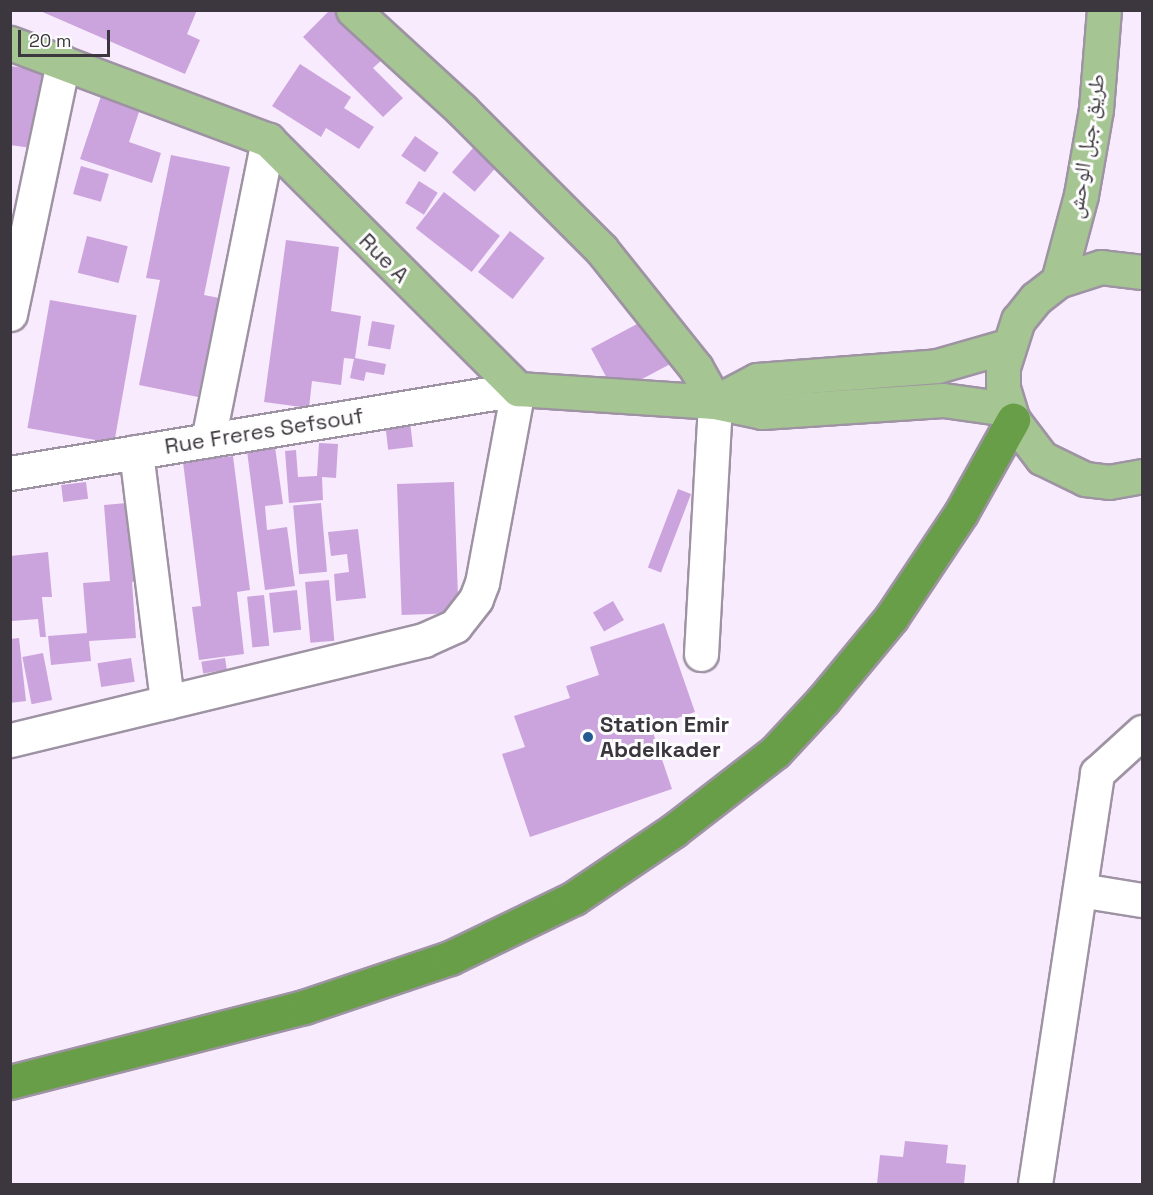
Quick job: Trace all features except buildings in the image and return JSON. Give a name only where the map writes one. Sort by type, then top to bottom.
[{"type":"highway","points":[[10,1082],[304,1007],[450,958],[574,898],[673,831],[775,752],[824,699],[891,618],[962,513],[1010,414]]},
{"type":"main road","points":[[353,10],[462,110],[601,249],[696,368],[715,402]]},
{"type":"main road","name":"طريق جبل الوحش","points":[[1059,280],[1081,195],[1096,109],[1104,10]]},
{"type":"main road","name":"Rue A","points":[[10,43],[268,140],[518,389]]},
{"type":"main road","points":[[1143,272],[1101,267],[1059,280],[1036,298],[1018,320],[1007,346],[1003,367],[1010,414],[1025,441],[1062,471],[1109,482],[1143,476]]},
{"type":"main road","points":[[715,402],[757,380],[937,366],[1007,346]]},
{"type":"main road","points":[[518,389],[715,402],[762,412],[943,400],[1010,414]]},
{"type":"street","points":[[10,314],[63,63]]},
{"type":"street","points":[[208,440],[268,140]]},
{"type":"street","points":[[10,740],[424,640],[455,626],[472,607],[482,583],[518,389]]},
{"type":"street","name":"Rue Freres Sefsouf","points":[[10,473],[518,389]]},
{"type":"street","points":[[701,654],[715,402]]},
{"type":"street","points":[[136,452],[167,702]]},
{"type":"street","points":[[1035,1185],[1098,773],[1143,732]]},
{"type":"street","points":[[1080,890],[1143,900]]},
{"type":"place","name":"Station Emir Abdelkader","points":[[588,737]]}]
